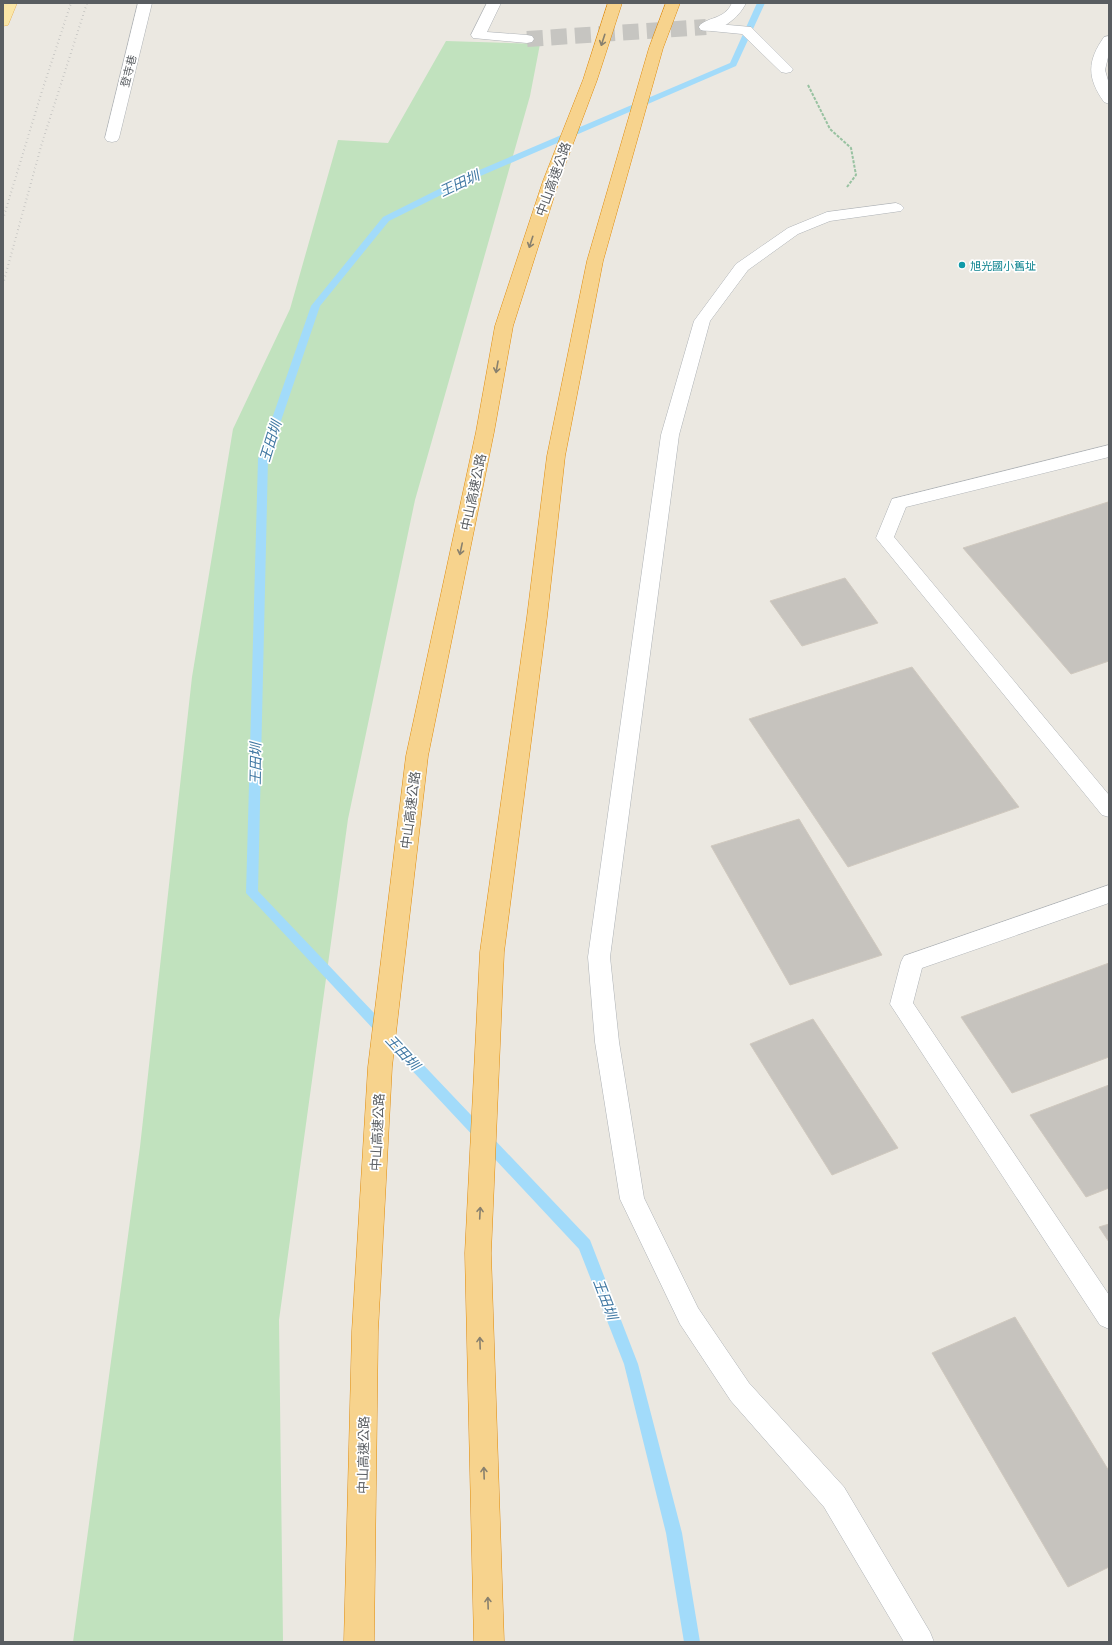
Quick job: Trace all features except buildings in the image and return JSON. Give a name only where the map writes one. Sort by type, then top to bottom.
[{"type":"highway","name":"中山高速公路","points":[[359,1642],[365,1331],[380,1075],[417,756],[486,432],[504,326],[550,181],[590,80],[615,3]]},
{"type":"highway","points":[[489,1642],[478,1253],[492,952],[537,617],[556,456],[595,261],[656,48],[673,3]]},
{"type":"main road","points":[[3,22],[10,3]]},
{"type":"street","points":[[706,27],[728,18],[738,8],[739,3]]},
{"type":"street","points":[[1109,40],[1101,52],[1097,68],[1109,99]]},
{"type":"lane","name":"登寺巷","points":[[112,138],[145,3]]},
{"type":"lane","points":[[494,3],[478,35],[527,39]]},
{"type":"lane","points":[[706,27],[746,30],[786,69]]},
{"type":"lane","points":[[896,208],[827,217],[793,231],[742,267],[702,321],[670,435],[599,957],[607,1042],[632,1199],[689,1316],[740,1392],[834,1497],[920,1642]]},
{"type":"lane","points":[[1109,451],[898,503],[885,538],[1109,809]]},
{"type":"lane","points":[[1109,894],[912,962],[901,1004],[1109,1317]]},
{"type":"path","points":[[786,69],[809,85],[830,129],[851,148],[856,175],[843,193]]},
{"type":"green space","points":[[446,41],[540,44],[530,96],[415,500],[348,819],[279,1320],[283,1642],[73,1642],[140,1147],[192,677],[233,429],[290,309],[338,140],[388,143]]},
{"type":"waterway","name":"王田圳","points":[[692,1642],[674,1533],[631,1364],[585,1245],[252,893],[263,459],[316,306],[386,219],[466,179],[733,64],[761,3]]},
{"type":"tunnel","points":[[527,39],[706,27]]},
{"type":"railway","points":[[3,219],[42,91],[71,3]]},
{"type":"railway","points":[[3,284],[42,143],[87,3]]},
{"type":"place","name":"旭光國小舊址","points":[[962,265]]}]
